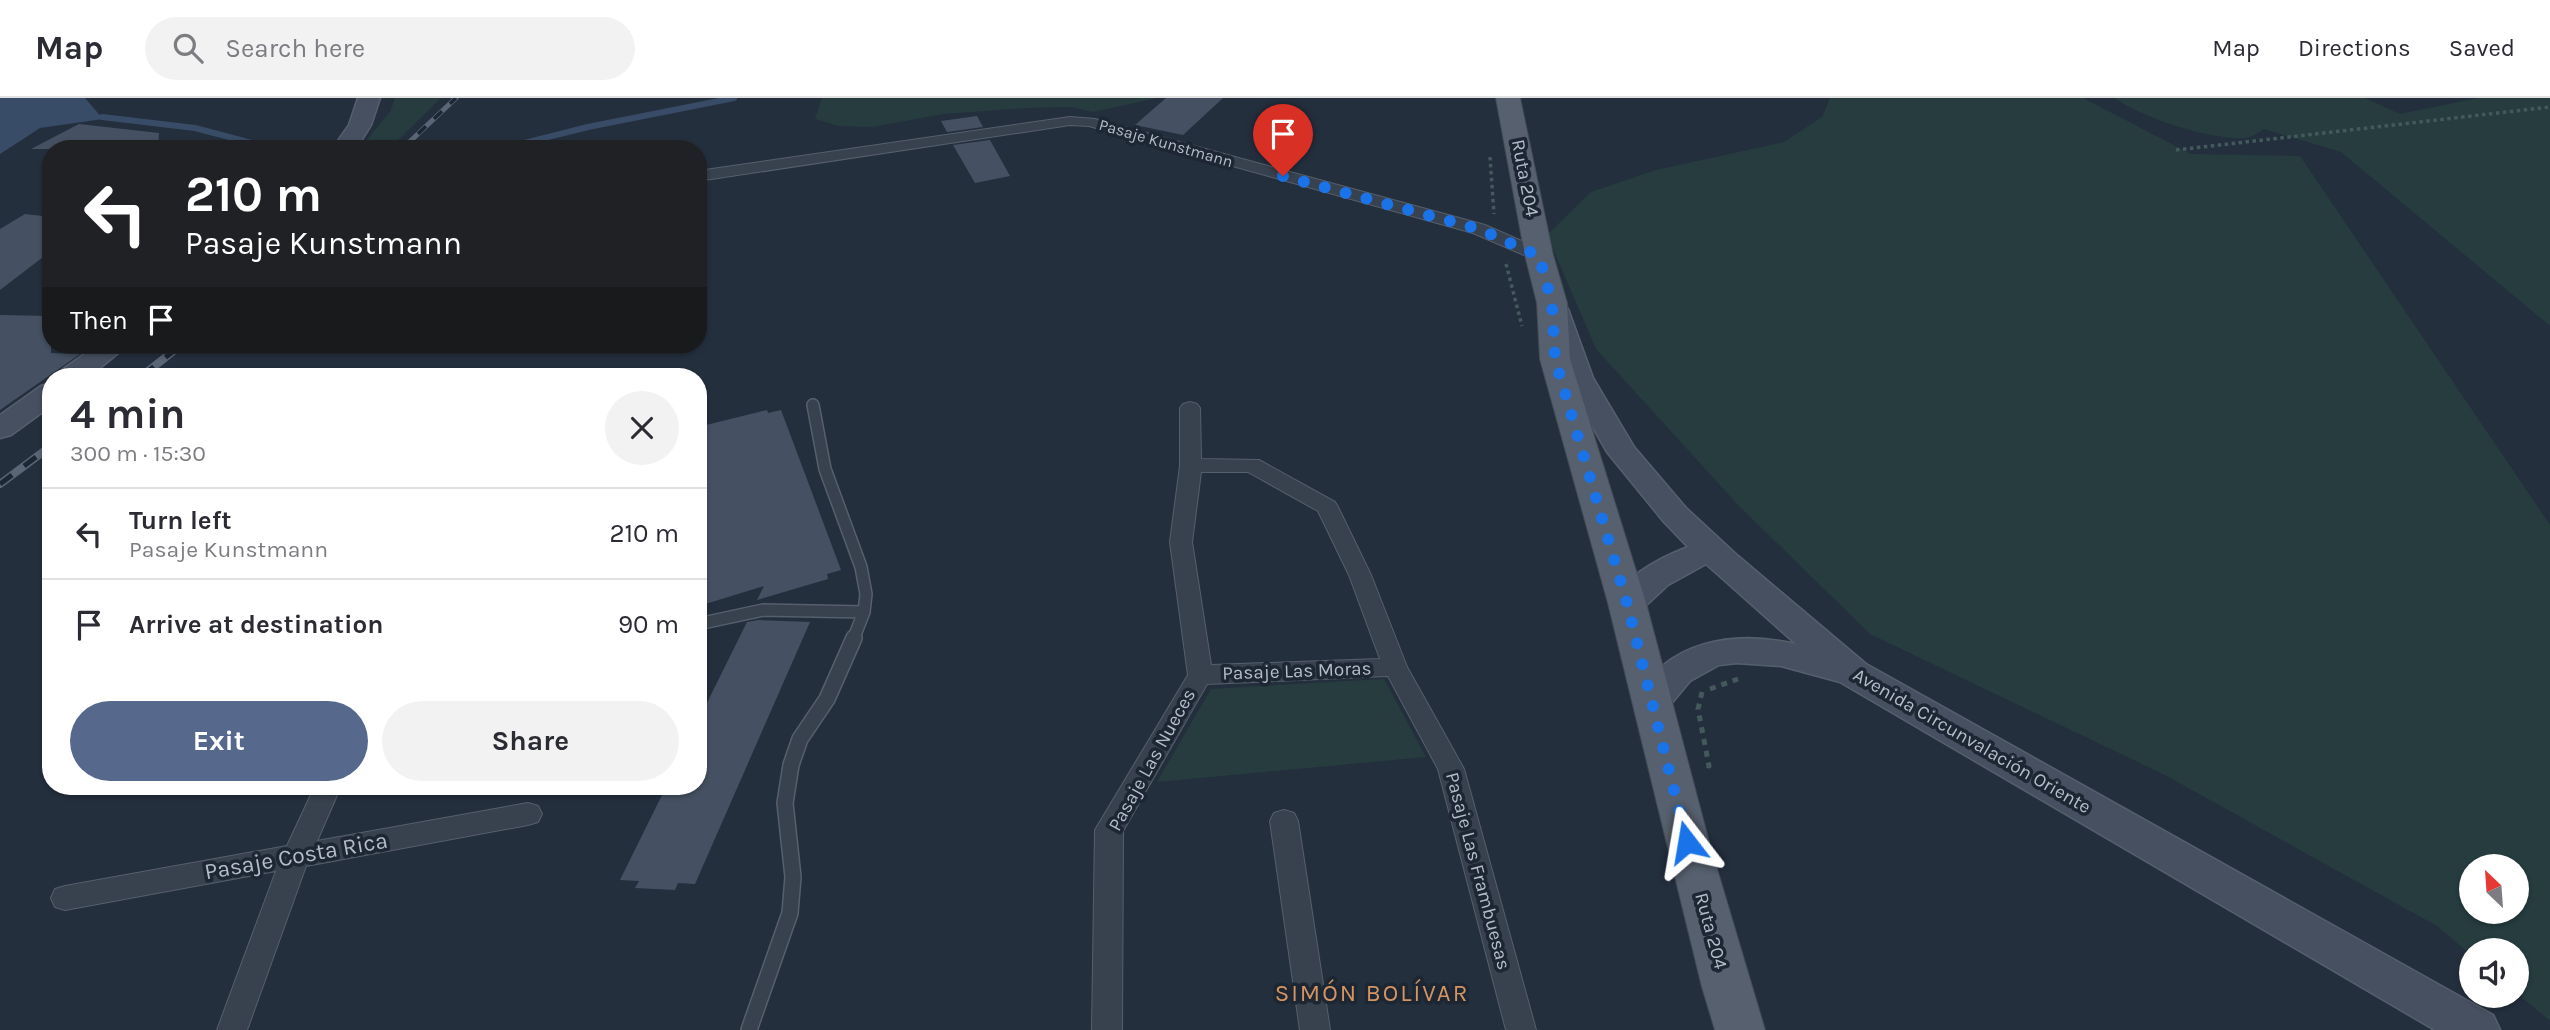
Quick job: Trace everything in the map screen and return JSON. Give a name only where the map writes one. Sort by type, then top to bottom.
[{"type":"main road","points":[[352,140],[365,116],[369,98]]},
{"type":"main road","name":"Ruta 204","points":[[1508,98],[1539,256],[1552,303],[1555,359],[1627,603],[1712,934],[1740,1030]]},
{"type":"main road","name":"Avenida Circunvalación Oriente","points":[[1552,303],[1579,377],[1622,452],[1675,514],[1712,550],[1853,673],[2477,1030]]},
{"type":"main road","points":[[83,368],[102,354]]},
{"type":"main road","points":[[0,429],[42,399]]},
{"type":"main road","points":[[1627,603],[1647,581],[1662,570],[1712,550]]},
{"type":"main road","points":[[1652,701],[1678,672],[1703,658],[1731,651],[1761,650],[1801,657],[1853,673]]},
{"type":"street","name":"Pasaje Kunstmann","points":[[707,175],[1070,121],[1090,122],[1479,229],[1539,256]]},
{"type":"street","name":"Pasaje Las Nueces","points":[[1107,1030],[1109,830],[1200,676],[1181,542],[1191,466],[1190,408]]},
{"type":"street","name":"Pasaje Las Frambuesas","points":[[1191,466],[1252,465],[1327,507],[1360,575],[1395,667],[1451,769],[1521,1030]]},
{"type":"street","name":"Pasaje Las Moras","points":[[1200,676],[1395,667]]},
{"type":"street","points":[[232,1030],[296,856],[324,795]]},
{"type":"street","name":"Pasaje Costa Rica","points":[[65,898],[528,814]]},
{"type":"street","points":[[1284,821],[1315,1030]]},
{"type":"lane","points":[[749,1030],[790,913],[793,877],[785,803],[791,765],[800,739],[827,699],[840,672],[864,612],[866,594],[861,567],[825,469],[813,405]]},
{"type":"lane","points":[[707,622],[763,610],[864,612]]},
{"type":"path","points":[[2176,150],[2550,107]]},
{"type":"green space","points":[[395,98],[441,98],[398,140],[367,140],[390,112]]},
{"type":"green space","points":[[822,98],[1157,98],[1093,112],[1072,107],[1026,108],[944,114],[872,127],[839,126],[815,119]]},
{"type":"green space","points":[[1830,98],[2083,98],[2191,154],[2300,156],[2550,525],[2550,1021],[2529,1003],[2529,938],[2459,938],[2459,945],[2437,926],[2165,775],[1870,634],[1739,506],[1596,349],[1547,235],[1591,192],[1656,170],[1784,142],[1822,117]]},
{"type":"green space","points":[[2114,98],[2365,98],[2400,114],[2478,98],[2550,98],[2550,326],[2341,152],[2264,129],[2245,138],[2195,131],[2159,120]]},
{"type":"green space","points":[[1384,679],[1426,757],[1157,782],[1211,689]]},
{"type":"water","points":[[0,98],[85,98],[103,119],[40,128],[0,154]]},
{"type":"building","points":[[1166,98],[1223,98],[1183,135],[1135,125]]},
{"type":"building","points":[[977,116],[983,127],[947,132],[941,121]]},
{"type":"building","points":[[79,124],[159,133],[159,140],[48,140]]},
{"type":"building","points":[[990,140],[1010,176],[975,183],[953,145]]},
{"type":"building","points":[[42,143],[42,149],[31,149]]},
{"type":"building","points":[[25,214],[42,216],[42,258],[0,290],[0,229]]},
{"type":"building","points":[[0,315],[42,316],[42,354],[80,354],[60,368],[42,368],[42,381],[0,410]]},
{"type":"building","points":[[767,410],[768,413],[781,410],[841,570],[827,574],[828,579],[757,600],[764,586],[707,603],[707,425]]},
{"type":"building","points":[[747,622],[810,622],[695,884],[678,883],[675,890],[635,888],[639,881],[620,880],[662,795],[707,795],[707,703]]},
{"type":"waterway","points":[[536,140],[734,98]]},
{"type":"waterway","points":[[102,117],[195,128],[241,140]]},
{"type":"railway","points":[[412,140],[456,98]]},
{"type":"railway","points":[[152,368],[170,354]]},
{"type":"railway","points":[[0,484],[42,453]]},
{"type":"district","name":"SIMÓN BOLÍVAR","points":[[1372,993]]},
{"type":"route","points":[[1283,176],[1479,229],[1539,256],[1552,303],[1555,359],[1627,603],[1687,842]]}]
